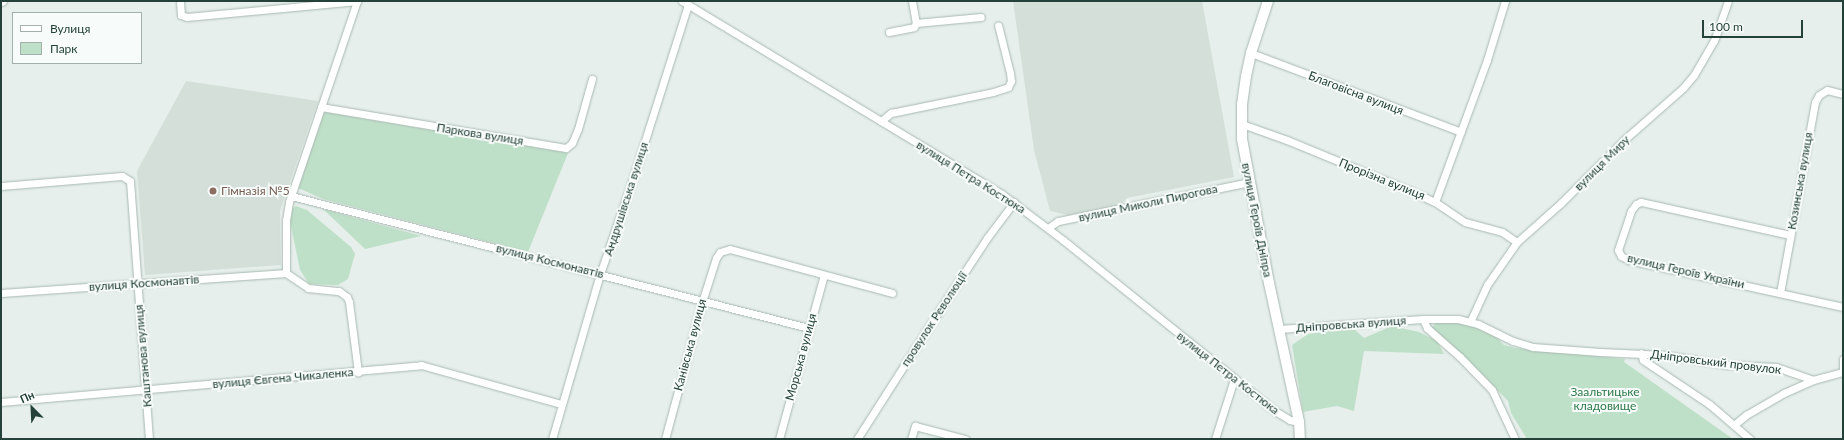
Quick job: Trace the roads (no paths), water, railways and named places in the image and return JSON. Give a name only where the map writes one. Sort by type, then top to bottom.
[{"type":"main road","name":"вулиця Героїв Дніпра","points":[[1268,1],[1251,53],[1244,87],[1242,124],[1243,143],[1279,329],[1299,422],[1300,439]]},
{"type":"street","points":[[180,1],[181,15],[187,17],[357,1],[291,196],[286,220],[286,273],[308,288],[339,291],[347,297],[350,302],[358,372]]},
{"type":"street","points":[[912,1],[916,23]]},
{"type":"street","points":[[1435,202],[1487,60],[1506,1]]},
{"type":"street","name":"вулиця Миру","points":[[1470,322],[1488,285],[1517,242],[1561,203],[1626,139],[1690,81],[1701,66],[1714,41],[1728,1]]},
{"type":"street","name":"вулиця Петра Костюка","points":[[685,3],[1014,202],[1275,411],[1290,420],[1299,422]]},
{"type":"street","name":"Андрушівська вулиця","points":[[552,439],[600,274],[651,125],[685,3]]},
{"type":"street","points":[[889,32],[911,28],[915,26],[916,23],[981,17]]},
{"type":"street","points":[[881,121],[891,113],[993,92],[1008,87],[1011,81],[1010,73],[998,25]]},
{"type":"street","name":"Благовісна вулиця","points":[[1251,53],[1461,132]]},
{"type":"street","name":"Паркова вулиця","points":[[321,107],[566,148],[572,143],[578,129],[592,79]]},
{"type":"street","name":"Козинська вулиця","points":[[1780,293],[1815,102],[1819,95],[1827,90],[1843,94]]},
{"type":"street","name":"Прорізна вулиця","points":[[1242,124],[1287,140],[1435,202],[1465,222],[1502,232],[1517,242]]},
{"type":"street","name":"Каштанова вулиця","points":[[1,186],[122,176],[128,178],[131,184],[137,284],[150,439]]},
{"type":"street","name":"вулиця Миколи Пирогова","points":[[1048,228],[1058,222],[1250,182]]},
{"type":"street","name":"вулиця Космонавтів","points":[[291,196],[600,274],[702,302],[809,328]]},
{"type":"street","name":"провулок Революції","points":[[857,439],[987,238],[1014,202]]},
{"type":"street","name":"вулиця Героїв України","points":[[1790,236],[1642,202],[1636,204],[1631,211],[1618,246],[1621,256],[1629,260],[1843,307]]},
{"type":"street","name":"Канівська вулиця","points":[[665,439],[702,302],[716,258],[720,252],[730,249],[824,275]]},
{"type":"street","name":"вулиця Космонавтів","points":[[1,294],[286,273]]},
{"type":"street","points":[[824,275],[892,293]]},
{"type":"street","name":"Морська вулиця","points":[[779,439],[824,275]]},
{"type":"street","name":"Дніпровська вулиця","points":[[1423,319],[1427,328],[1460,357],[1492,390],[1516,439]]},
{"type":"street","name":"Дніпровська вулиця","points":[[1279,329],[1423,319],[1451,319],[1470,322],[1513,341],[1533,347],[1641,353]]},
{"type":"street","points":[[1641,353],[1643,360],[1710,404],[1750,439]]},
{"type":"street","name":"Дніпровський провулок","points":[[1641,353],[1733,365],[1776,367],[1813,380]]},
{"type":"street","points":[[1843,359],[1843,371]]},
{"type":"street","name":"вулиця Євгена Чикаленка","points":[[1,402],[358,372],[421,365],[561,404]]},
{"type":"street","name":"Дніпровський провулок","points":[[1734,425],[1756,409],[1813,380],[1843,371]]},
{"type":"street","points":[[1215,439],[1234,379]]},
{"type":"street","points":[[911,439],[915,426],[965,439]]},
{"type":"place","name":"Гімназія №5","points":[[213,191]]},
{"type":"park label","name":"Заальтицьке кладовище","points":[[1605,399]]}]
